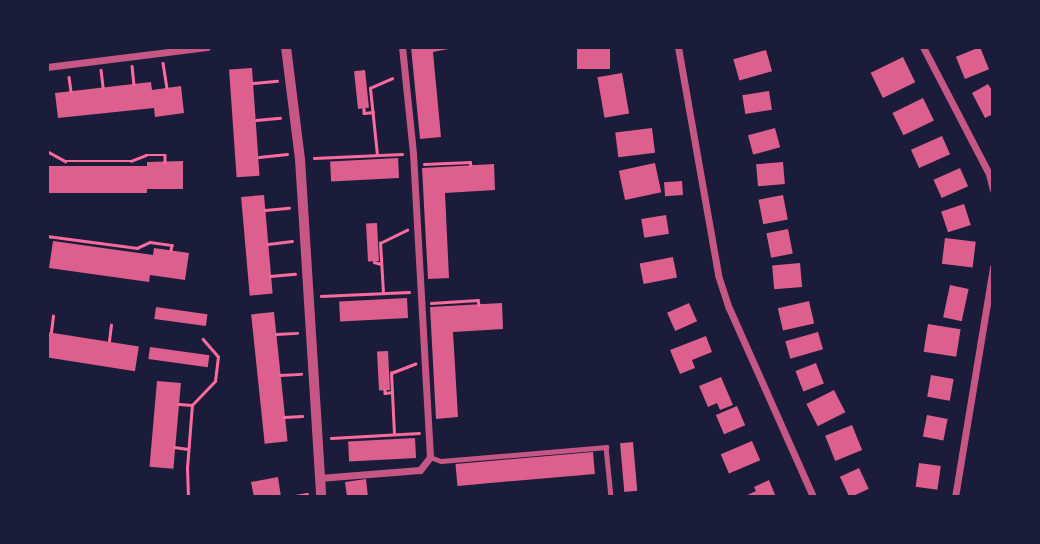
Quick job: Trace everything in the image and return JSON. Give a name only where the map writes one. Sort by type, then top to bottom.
[{"type":"street","points":[[47,67],[207,47]]},
{"type":"street","points":[[286,47],[300,156],[311,296],[320,494]]},
{"type":"street","points":[[319,478],[420,470],[430,457],[414,165],[402,47]]},
{"type":"street","points":[[678,47],[719,275],[729,308],[813,497]]},
{"type":"street","points":[[923,47],[989,174],[993,190]]},
{"type":"street","points":[[955,497],[993,267]]},
{"type":"lane","points":[[430,457],[441,461],[606,447],[611,497]]},
{"type":"path","points":[[162,53],[167,88]]},
{"type":"path","points":[[130,57],[134,83]]},
{"type":"path","points":[[99,61],[103,87]]},
{"type":"path","points":[[68,64],[71,91]]},
{"type":"path","points":[[378,156],[370,88],[405,73]]},
{"type":"path","points":[[253,83],[291,80]]},
{"type":"path","points":[[364,109],[365,113],[373,112]]},
{"type":"path","points":[[256,120],[296,117]]},
{"type":"path","points":[[47,151],[65,161],[131,161],[146,155],[165,155],[165,162]]},
{"type":"path","points":[[259,157],[346,159],[413,153]]},
{"type":"path","points":[[65,161],[65,166]]},
{"type":"path","points":[[98,161],[98,166]]},
{"type":"path","points":[[131,161],[131,166]]},
{"type":"path","points":[[414,165],[470,162],[471,165]]},
{"type":"path","points":[[265,211],[304,207]]},
{"type":"path","points":[[383,293],[380,243],[417,226]]},
{"type":"path","points":[[47,236],[104,246],[137,248],[150,242],[172,245],[171,250]]},
{"type":"path","points":[[71,244],[72,239]]},
{"type":"path","points":[[268,244],[306,240]]},
{"type":"path","points":[[137,248],[137,253]]},
{"type":"path","points":[[374,262],[381,264]]},
{"type":"path","points":[[270,276],[309,272]]},
{"type":"path","points":[[311,296],[420,291]]},
{"type":"path","points":[[388,293],[388,299]]},
{"type":"path","points":[[355,294],[356,301]]},
{"type":"path","points":[[421,303],[456,304],[478,300],[479,304]]},
{"type":"path","points":[[51,332],[53,316]]},
{"type":"path","points":[[109,341],[111,325]]},
{"type":"path","points":[[276,334],[312,332]]},
{"type":"path","points":[[188,497],[192,405],[215,381],[218,357],[203,340]]},
{"type":"path","points":[[397,439],[391,373],[424,360]]},
{"type":"path","points":[[280,375],[314,373]]},
{"type":"path","points":[[385,390],[385,393],[392,392]]},
{"type":"path","points":[[179,404],[192,405]]},
{"type":"path","points":[[284,417],[316,415]]},
{"type":"path","points":[[317,439],[428,432]]},
{"type":"path","points":[[364,436],[364,441]]},
{"type":"path","points":[[174,447],[188,449]]},
{"type":"path","points":[[289,497],[320,494]]},
{"type":"building","points":[[411,47],[458,47],[433,52],[441,137],[420,139]]},
{"type":"building","points":[[577,47],[610,47],[610,69],[577,69]]},
{"type":"building","points":[[980,47],[989,69],[965,79],[956,57]]},
{"type":"building","points":[[766,50],[772,71],[739,81],[733,59]]},
{"type":"building","points":[[903,57],[915,82],[883,98],[871,73]]},
{"type":"building","points":[[252,68],[260,176],[237,177],[229,70]]},
{"type":"building","points":[[365,70],[369,108],[358,109],[354,71]]},
{"type":"building","points":[[622,73],[629,113],[604,118],[597,77]]},
{"type":"building","points":[[151,82],[152,90],[181,86],[184,113],[155,117],[154,108],[58,118],[55,93]]},
{"type":"building","points":[[988,84],[993,92],[993,114],[985,118],[972,93]]},
{"type":"building","points":[[769,91],[772,110],[745,114],[742,95]]},
{"type":"building","points":[[923,98],[934,120],[903,135],[892,113]]},
{"type":"building","points":[[652,128],[655,153],[618,157],[615,133]]},
{"type":"building","points":[[775,128],[780,147],[753,155],[748,135]]},
{"type":"building","points":[[942,136],[950,154],[919,168],[911,150]]},
{"type":"building","points":[[398,158],[399,178],[331,182],[330,162]]},
{"type":"building","points":[[183,161],[183,189],[147,189],[147,193],[47,193],[47,166],[147,166],[147,162]]},
{"type":"building","points":[[783,162],[785,184],[758,186],[756,164]]},
{"type":"building","points":[[655,163],[661,192],[625,200],[619,171]]},
{"type":"building","points":[[494,164],[495,190],[445,193],[449,278],[428,279],[422,168]]},
{"type":"building","points":[[960,168],[968,186],[942,198],[934,180]]},
{"type":"building","points":[[682,181],[683,195],[665,196],[664,182]]},
{"type":"building","points":[[264,195],[273,294],[250,296],[241,197]]},
{"type":"building","points":[[783,195],[788,220],[763,224],[758,200]]},
{"type":"building","points":[[964,204],[971,225],[948,232],[941,211]]},
{"type":"building","points":[[666,215],[669,234],[644,238],[641,219]]},
{"type":"building","points":[[377,223],[379,261],[368,262],[366,224]]},
{"type":"building","points":[[788,229],[793,254],[771,258],[766,233]]},
{"type":"building","points":[[945,238],[976,242],[973,268],[942,264]]},
{"type":"building","points":[[53,241],[153,255],[154,248],[189,253],[185,280],[150,275],[149,282],[49,268]]},
{"type":"building","points":[[673,257],[677,278],[644,284],[640,263]]},
{"type":"building","points":[[800,263],[802,287],[774,289],[772,265]]},
{"type":"building","points":[[950,285],[969,289],[962,321],[943,317]]},
{"type":"building","points":[[407,298],[408,318],[340,322],[339,302]]},
{"type":"building","points":[[809,301],[814,323],[783,331],[778,308]]},
{"type":"building","points":[[502,303],[503,329],[453,332],[458,417],[436,419],[430,307]]},
{"type":"building","points":[[689,303],[697,321],[675,331],[667,313]]},
{"type":"building","points":[[156,307],[207,314],[206,326],[154,319]]},
{"type":"building","points":[[274,312],[288,441],[265,444],[251,314]]},
{"type":"building","points":[[928,324],[961,329],[956,357],[924,352]]},
{"type":"building","points":[[47,332],[139,347],[135,371],[47,357]]},
{"type":"building","points":[[818,332],[823,349],[790,359],[785,341]]},
{"type":"building","points":[[706,336],[712,352],[692,360],[695,368],[680,374],[670,350]]},
{"type":"building","points":[[150,347],[209,355],[208,367],[148,359]]},
{"type":"building","points":[[388,351],[390,390],[379,391],[377,352]]},
{"type":"building","points":[[816,363],[824,384],[803,391],[795,371]]},
{"type":"building","points":[[931,375],[954,379],[950,401],[927,397]]},
{"type":"building","points":[[721,377],[733,405],[720,410],[717,403],[708,407],[699,386]]},
{"type":"building","points":[[157,381],[181,383],[173,469],[150,467]]},
{"type":"building","points":[[834,390],[845,412],[818,426],[806,404]]},
{"type":"building","points":[[737,406],[745,425],[724,434],[716,415]]},
{"type":"building","points":[[927,415],[948,419],[943,441],[923,437]]},
{"type":"building","points":[[852,425],[862,450],[835,461],[825,436]]},
{"type":"building","points":[[415,438],[416,458],[349,461],[348,442]]},
{"type":"building","points":[[752,441],[760,460],[729,474],[721,454]]},
{"type":"building","points":[[633,442],[637,491],[624,492],[620,443]]},
{"type":"building","points":[[593,452],[595,474],[457,486],[456,464]]},
{"type":"building","points":[[919,463],[941,466],[937,490],[916,487]]},
{"type":"building","points":[[859,468],[869,489],[849,497],[840,477]]},
{"type":"building","points":[[278,477],[281,497],[254,497],[251,482]]},
{"type":"building","points":[[366,479],[368,497],[347,497],[345,482]]},
{"type":"building","points":[[769,480],[776,497],[743,497],[756,491],[754,487]]}]
